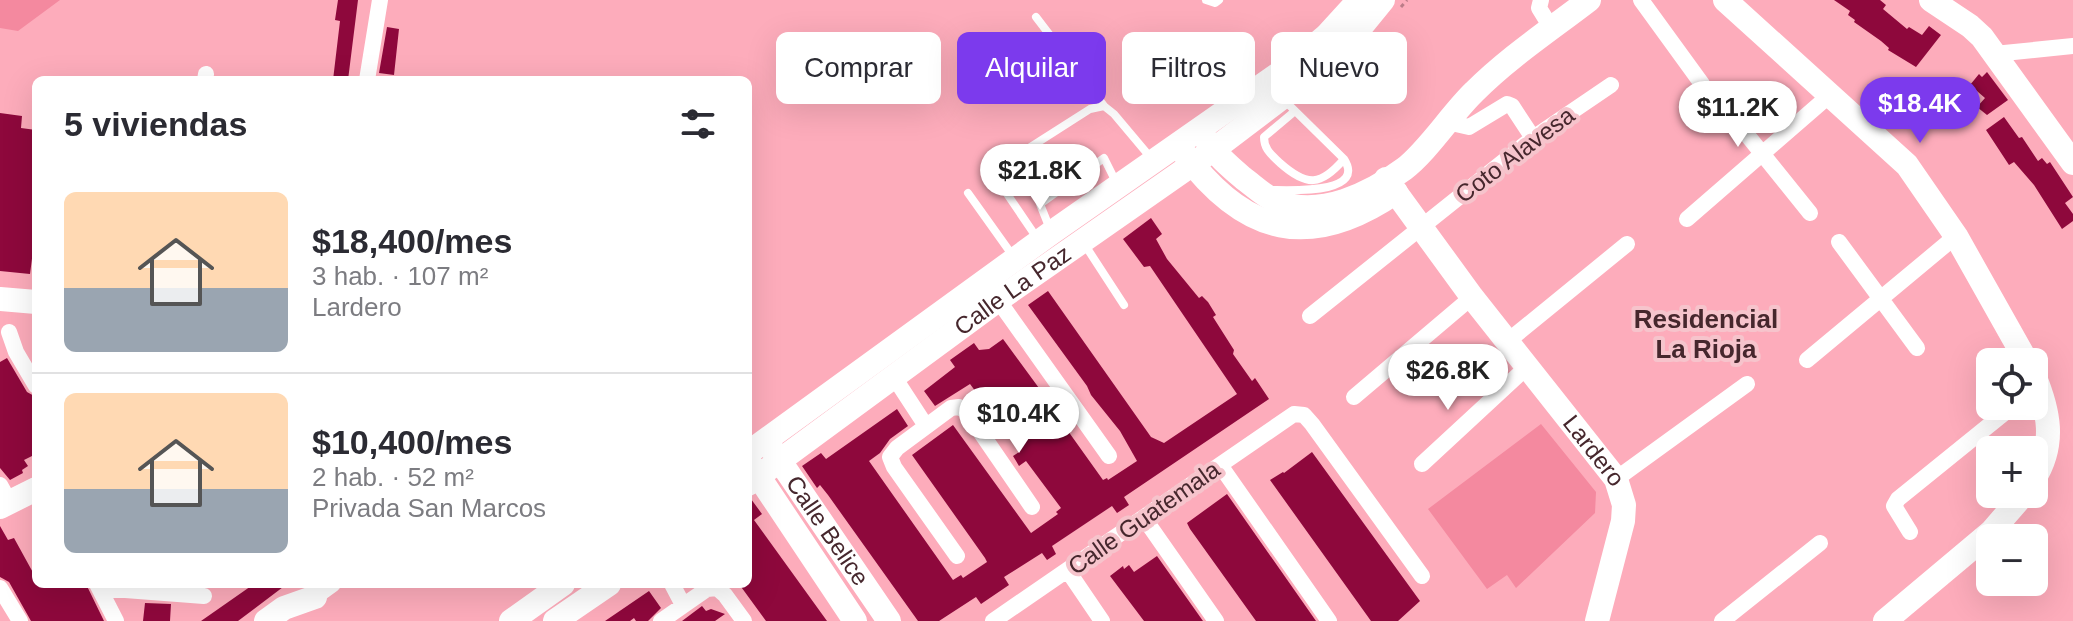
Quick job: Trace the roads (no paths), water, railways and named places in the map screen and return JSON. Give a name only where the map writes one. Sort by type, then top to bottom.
[{"type":"street","points":[[368,76],[380,0]]},
{"type":"street","name":"Calle La Paz","points":[[757,447],[1016,260],[1061,235],[1185,154],[1200,129],[1294,63],[1326,36],[1359,0]]},
{"type":"street","name":"Calle La Paz","points":[[752,473],[780,461],[998,300],[1061,235],[1155,161],[1213,150],[1288,105],[1348,43],[1383,0]]},
{"type":"street","points":[[1541,0],[1539,8],[1552,29]]},
{"type":"street","points":[[1200,129],[1213,150],[1292,228],[1336,224],[1362,213],[1493,75],[1589,0]]},
{"type":"street","points":[[1641,0],[1702,84]]},
{"type":"street","points":[[1725,0],[1823,101],[1907,165],[1947,243],[2018,348]]},
{"type":"street","points":[[1931,0],[1970,26],[2073,163]]},
{"type":"street","points":[[1994,54],[2073,46]]},
{"type":"street","name":"Coto Alavesa","points":[[1310,316],[1533,138],[1611,85]]},
{"type":"street","points":[[1719,100],[1810,213]]},
{"type":"street","points":[[1687,219],[1823,101]]},
{"type":"street","points":[[1447,122],[1469,127],[1507,104],[1512,106],[1533,138]]},
{"type":"street","points":[[1185,154],[1237,208],[1252,217],[1269,205]]},
{"type":"street","name":"Lardero","points":[[1396,180],[1421,229],[1616,479],[1624,505],[1623,521],[1597,621]]},
{"type":"street","points":[[1839,242],[1917,348]]},
{"type":"street","points":[[1807,360],[1947,243]]},
{"type":"street","points":[[1508,341],[1627,244]]},
{"type":"street","points":[[1354,397],[1472,297]]},
{"type":"street","points":[[0,299],[32,302]]},
{"type":"street","points":[[998,300],[1109,456]]},
{"type":"street","points":[[9,332],[16,352],[32,379]]},
{"type":"street","points":[[1422,464],[1527,367]]},
{"type":"street","points":[[894,377],[926,426]]},
{"type":"street","points":[[1616,479],[1747,384]]},
{"type":"street","points":[[957,556],[890,457],[897,448],[951,408],[959,407],[966,411],[1032,507]]},
{"type":"street","name":"Calle Guatemala","points":[[995,620],[1294,414],[1304,415],[1312,424],[1422,576]]},
{"type":"street","points":[[1910,532],[1894,506],[1898,499],[1996,420]]},
{"type":"street","name":"Calle Belice","points":[[757,447],[780,461],[889,621]]},
{"type":"street","points":[[1220,465],[1329,621]]},
{"type":"street","name":"Calle Belice","points":[[752,473],[855,621]]},
{"type":"street","points":[[3,498],[32,490]]},
{"type":"street","points":[[1885,621],[1991,532],[2012,508]]},
{"type":"street","points":[[1144,518],[1216,621]]},
{"type":"street","points":[[1722,621],[1820,543]]},
{"type":"street","points":[[1068,571],[1102,621]]},
{"type":"street","points":[[0,588],[20,621]]},
{"type":"street","points":[[99,588],[116,621]]},
{"type":"street","points":[[119,588],[204,596]]},
{"type":"street","points":[[511,621],[557,588]]},
{"type":"street","points":[[555,621],[603,588]]},
{"type":"street","points":[[674,588],[683,605]]},
{"type":"street","points":[[661,621],[707,589],[717,588],[744,621]]},
{"type":"street","points":[[266,621],[284,608],[324,590]]},
{"type":"street","points":[[301,621],[324,590]]},
{"type":"lane","points":[[1206,0],[1215,3],[1219,0]]},
{"type":"lane","points":[[1036,17],[1104,106],[1155,161]]},
{"type":"lane","points":[[1269,205],[1334,186],[1344,182],[1348,175],[1348,165],[1344,159],[1288,105],[1264,137],[1264,146],[1268,151],[1294,176],[1309,181],[1326,178],[1344,159]]},
{"type":"lane","points":[[1104,106],[1090,109],[1004,164],[999,171],[999,182],[1061,235],[1124,305]]},
{"type":"lane","points":[[1061,235],[1040,204],[1104,158],[1119,187]]},
{"type":"lane","points":[[968,193],[1016,260]]},
{"type":"district","name":"Residencial La Rioja","points":[[1706,334]]}]
